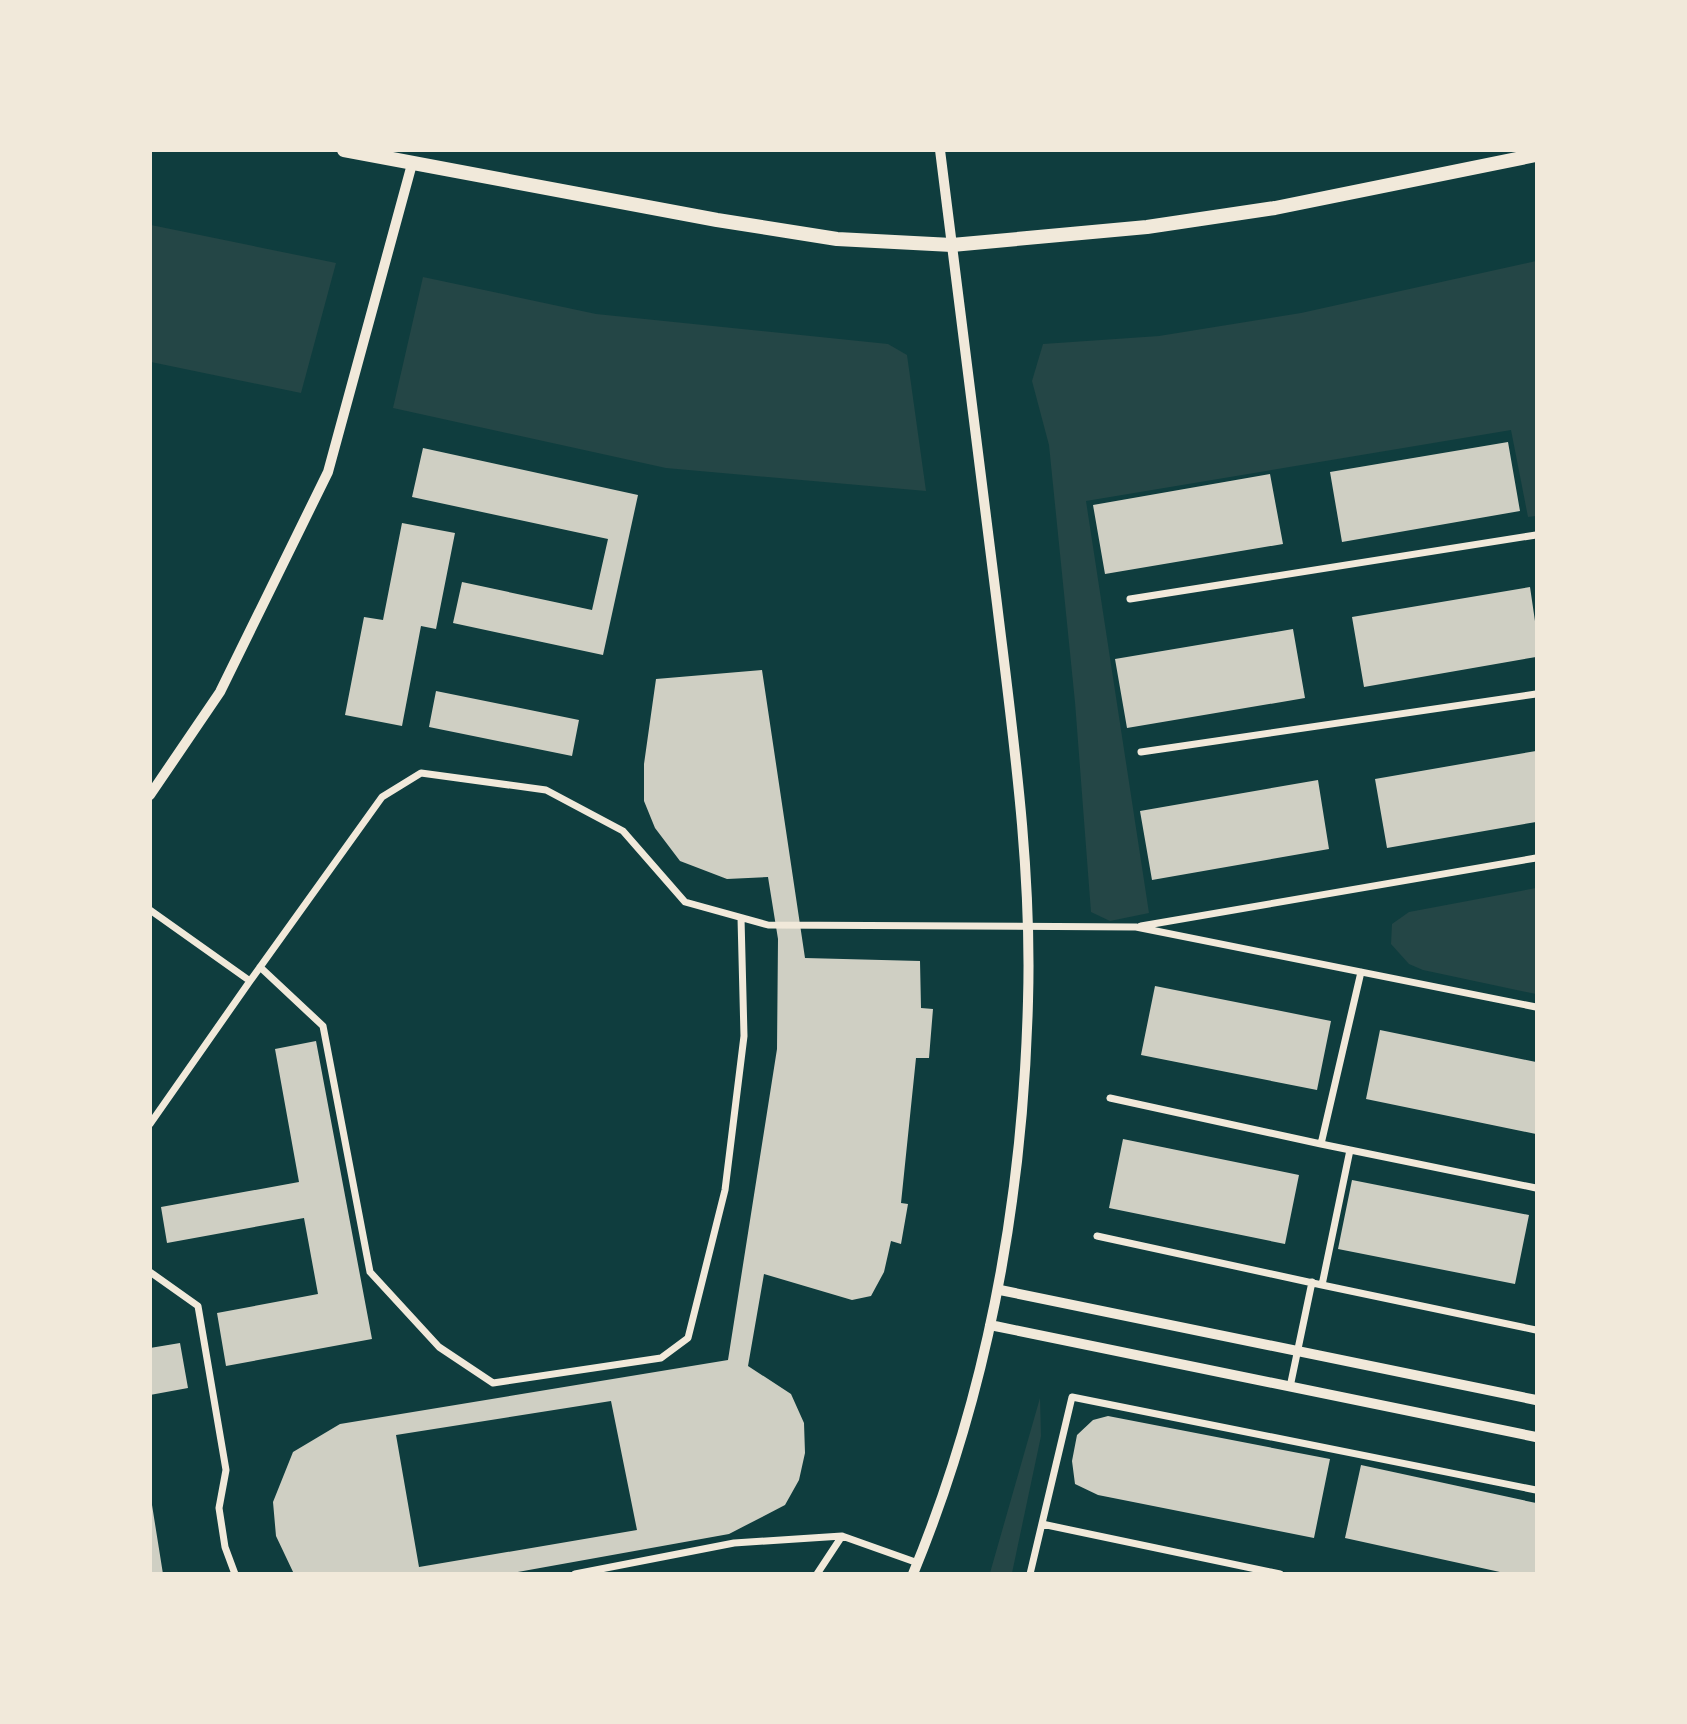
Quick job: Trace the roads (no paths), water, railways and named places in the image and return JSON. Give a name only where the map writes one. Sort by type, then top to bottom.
[{"type":"main road","points":[[344,150],[797,233],[837,239],[952,245],[1121,230],[1276,208],[1536,155]]},
{"type":"street","points":[[575,1573],[734,1543],[842,1536],[915,1568],[958,1446],[1000,1290],[1015,1187],[1025,1082],[1028,929],[1022,804],[940,150]]},
{"type":"street","points":[[150,795],[220,692],[328,472],[412,164]]},
{"type":"street","points":[[1130,600],[1536,535]]},
{"type":"street","points":[[1141,752],[1536,694]]},
{"type":"street","points":[[150,1124],[382,797],[421,773],[546,790],[623,831],[685,902],[768,925],[1028,929],[1136,927],[1536,858]]},
{"type":"street","points":[[150,910],[250,981]]},
{"type":"street","points":[[260,967],[323,1026],[370,1272],[439,1347],[493,1383],[661,1358],[688,1338],[725,1190],[744,1036],[741,918]]},
{"type":"street","points":[[1136,927],[1536,1007]]},
{"type":"street","points":[[1321,1144],[1361,972]]},
{"type":"street","points":[[1110,1098],[1536,1188]]},
{"type":"street","points":[[1322,1285],[1350,1150]]},
{"type":"street","points":[[1097,1236],[1536,1330]]},
{"type":"street","points":[[150,1272],[198,1306],[226,1470],[219,1508],[225,1547],[235,1573]]},
{"type":"street","points":[[1290,1387],[1311,1282]]},
{"type":"street","points":[[1000,1290],[1536,1401]]},
{"type":"street","points":[[990,1325],[1536,1437]]},
{"type":"street","points":[[1030,1573],[1072,1397],[1536,1490]]},
{"type":"street","points":[[1042,1524],[1280,1573]]},
{"type":"street","points":[[817,1573],[842,1536]]}]
